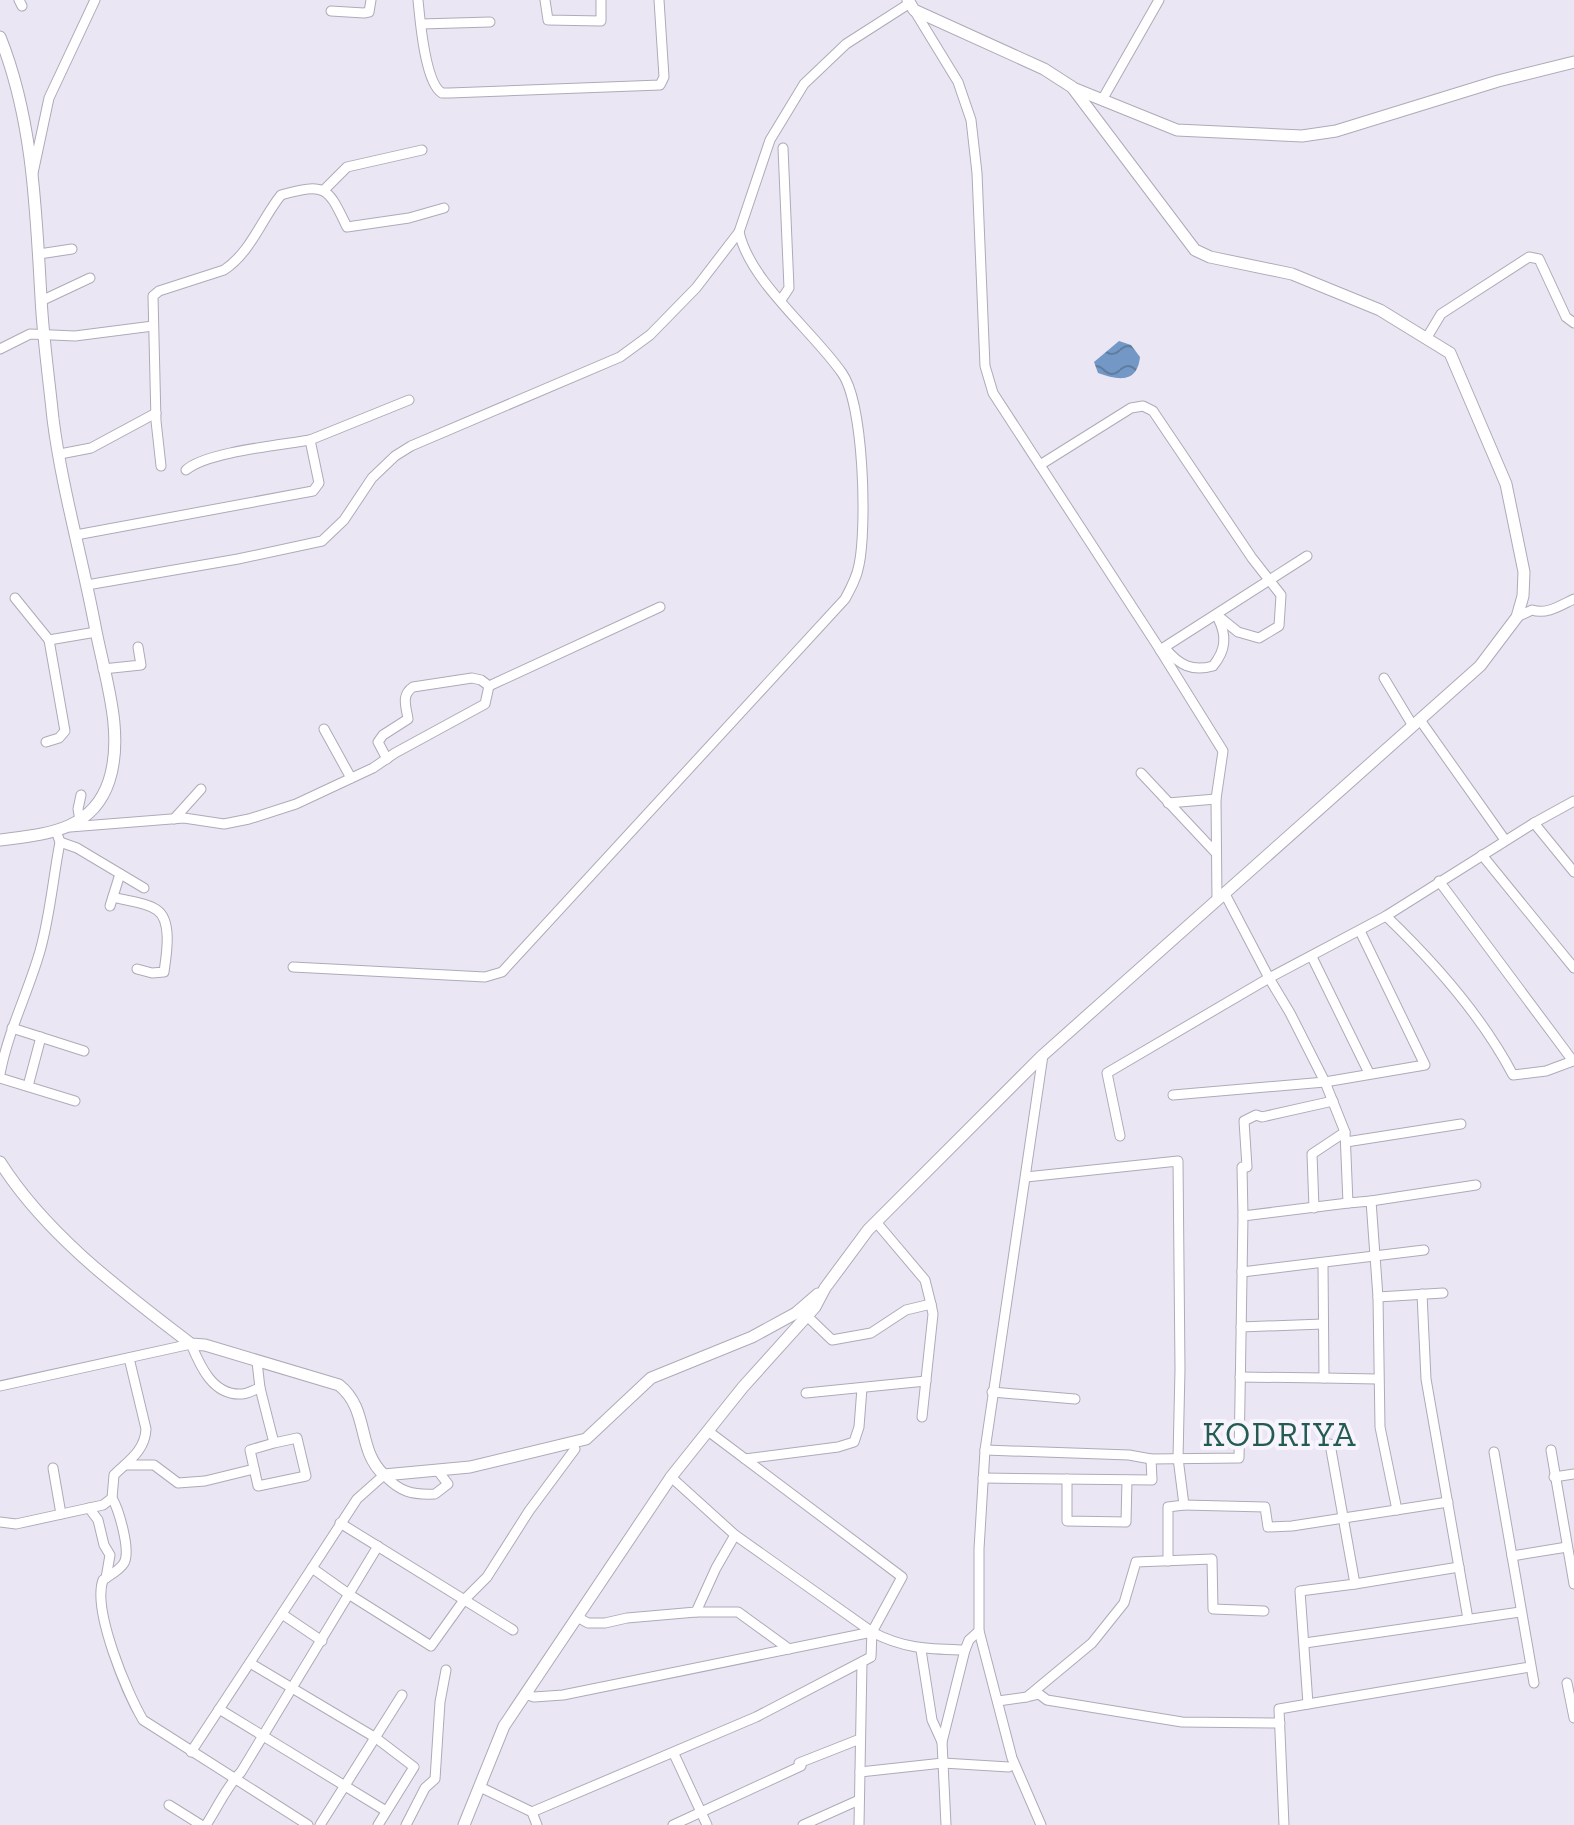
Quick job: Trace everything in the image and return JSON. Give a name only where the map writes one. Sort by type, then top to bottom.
[{"type":"street","points":[[33,175],[49,98],[95,0]]},
{"type":"street","points":[[331,11],[369,12],[371,0]]},
{"type":"street","points":[[418,0],[434,84],[442,93],[660,85],[664,77],[659,0]]},
{"type":"street","points":[[545,0],[548,20],[562,22],[601,21],[601,0]]},
{"type":"street","points":[[1102,100],[1159,0]]},
{"type":"street","points":[[911,4],[1044,69],[1072,87],[1177,130],[1302,136],[1336,131],[1483,85],[1574,62]]},
{"type":"street","points":[[87,585],[322,541],[344,520],[372,478],[395,456],[443,431],[620,357],[650,335],[696,288],[739,232],[770,140],[804,84],[846,44],[911,4]]},
{"type":"street","points":[[911,4],[958,82],[971,120],[977,173],[984,350],[988,380],[1002,410],[1162,649],[1223,751],[1216,799],[1215,852],[1221,897],[1290,1013],[1333,1101],[1345,1137],[1348,1203]]},
{"type":"street","points":[[421,24],[490,22]]},
{"type":"street","points":[[0,37],[22,114],[33,175],[41,301],[60,454],[110,701],[115,752],[108,783],[90,812],[58,837],[40,952],[12,1028],[0,1076],[75,1101]]},
{"type":"street","points":[[464,1825],[504,1726],[671,1477],[815,1307],[825,1288],[876,1222],[1043,1055],[1480,666],[1517,617],[1523,596],[1524,572],[1506,484],[1450,353],[1380,310],[1292,274],[1210,257],[1195,250],[1072,87]]},
{"type":"street","points":[[781,300],[789,288],[783,148]]},
{"type":"street","points":[[161,466],[156,413],[153,296],[232,265],[253,240],[281,195],[324,190],[347,167],[422,150]]},
{"type":"street","points":[[324,190],[334,198],[347,227],[397,221],[444,208]]},
{"type":"street","points":[[293,967],[485,977],[502,972],[845,599],[859,570],[863,533],[853,396],[841,372],[748,257],[739,232]]},
{"type":"street","points":[[39,254],[72,249]]},
{"type":"street","points":[[1426,339],[1441,314],[1529,257],[1539,259],[1566,317],[1574,323]]},
{"type":"street","points":[[41,301],[90,278]]},
{"type":"street","points":[[0,349],[21,337],[75,336],[153,326]]},
{"type":"street","points":[[186,470],[194,462],[310,440],[409,400]]},
{"type":"street","points":[[1040,465],[1131,408],[1149,407],[1276,587],[1281,603],[1279,626],[1259,638],[1238,632],[1217,615]]},
{"type":"street","points":[[60,454],[91,448],[156,413]]},
{"type":"street","points":[[76,535],[313,491],[319,483],[310,440]]},
{"type":"street","points":[[1162,649],[1307,556]]},
{"type":"street","points":[[15,598],[49,640],[65,731],[59,738],[46,742]]},
{"type":"street","points":[[1517,617],[1532,610],[1553,609],[1574,599]]},
{"type":"street","points":[[489,686],[660,607]]},
{"type":"street","points":[[1162,649],[1190,668],[1213,666],[1224,647],[1225,633],[1217,615]]},
{"type":"street","points":[[49,640],[96,632]]},
{"type":"street","points":[[103,669],[141,665],[138,647]]},
{"type":"street","points":[[387,759],[378,742],[383,735],[408,719],[406,691],[413,687],[472,678],[489,686]]},
{"type":"street","points":[[1384,678],[1505,840]]},
{"type":"street","points":[[75,823],[174,819],[224,824],[296,804],[387,759],[485,704],[489,686]]},
{"type":"street","points":[[324,729],[351,778]]},
{"type":"street","points":[[1141,773],[1215,852]]},
{"type":"street","points":[[174,819],[201,789]]},
{"type":"street","points":[[75,823],[81,795]]},
{"type":"street","points":[[1168,803],[1216,799]]},
{"type":"street","points":[[1120,1136],[1107,1073],[1269,978],[1386,916],[1505,840],[1574,801]]},
{"type":"street","points":[[1534,823],[1574,872]]},
{"type":"street","points":[[0,840],[58,837],[144,888]]},
{"type":"street","points":[[1482,855],[1574,968]]},
{"type":"street","points":[[120,874],[112,901],[157,910],[164,918],[167,955],[164,972],[137,969]]},
{"type":"street","points":[[1386,916],[1423,951],[1497,1043],[1513,1075],[1546,1071],[1574,1061],[1439,881]]},
{"type":"street","points":[[1173,1095],[1325,1082],[1425,1065],[1360,931]]},
{"type":"street","points":[[1312,957],[1369,1073]]},
{"type":"street","points":[[12,1028],[84,1051]]},
{"type":"street","points":[[28,1086],[41,1037]]},
{"type":"street","points":[[1041,1825],[1012,1758],[979,1631],[985,1450],[1043,1055]]},
{"type":"street","points":[[985,1450],[1129,1455],[1151,1459],[1239,1458],[1244,1121],[1256,1115],[1262,1117],[1333,1101]]},
{"type":"street","points":[[1314,1208],[1312,1154],[1345,1137],[1461,1124]]},
{"type":"street","points":[[1026,1177],[1178,1161],[1178,1458],[1184,1505]]},
{"type":"street","points":[[0,1162],[47,1222],[119,1289],[191,1344],[200,1368],[215,1385],[242,1394],[260,1388]]},
{"type":"street","points":[[1243,1216],[1476,1185]]},
{"type":"street","points":[[1371,1201],[1378,1297],[1380,1427],[1397,1510]]},
{"type":"street","points":[[876,1222],[925,1280],[931,1304],[933,1314],[922,1417]]},
{"type":"street","points":[[1242,1272],[1424,1250]]},
{"type":"street","points":[[1323,1264],[1324,1378]]},
{"type":"street","points":[[191,1752],[340,1523],[357,1499],[384,1475],[445,1470],[586,1439],[651,1378],[752,1337],[796,1313],[825,1288]]},
{"type":"street","points":[[1378,1297],[1443,1293]]},
{"type":"street","points":[[1422,1294],[1426,1379],[1433,1432],[1468,1619]]},
{"type":"street","points":[[807,1316],[832,1340],[871,1333],[906,1310],[931,1304]]},
{"type":"street","points":[[1241,1327],[1323,1324]]},
{"type":"street","points":[[0,1386],[191,1344],[205,1345],[339,1385],[353,1396],[372,1464],[396,1488],[409,1494],[435,1494],[448,1484],[445,1470]]},
{"type":"street","points":[[106,1578],[121,1567],[127,1554],[118,1508],[112,1498],[114,1475],[141,1449],[146,1429],[129,1358]]},
{"type":"street","points":[[257,1362],[260,1388],[274,1443]]},
{"type":"street","points":[[1240,1377],[1377,1379]]},
{"type":"street","points":[[806,1393],[926,1381]]},
{"type":"street","points":[[745,1459],[838,1447],[854,1442],[859,1427],[862,1388]]},
{"type":"street","points":[[992,1392],[1075,1399]]},
{"type":"street","points":[[532,1812],[756,1717],[871,1657],[872,1632],[902,1577],[708,1431]]},
{"type":"street","points":[[297,1438],[306,1476],[258,1486],[250,1450],[274,1443],[297,1438]]},
{"type":"street","points":[[1330,1444],[1355,1584]]},
{"type":"street","points":[[312,1568],[431,1646],[464,1600],[487,1577],[529,1511],[575,1449]]},
{"type":"street","points":[[1551,1450],[1574,1584]]},
{"type":"street","points":[[1494,1452],[1534,1683]]},
{"type":"street","points":[[983,1478],[1152,1480],[1151,1459]]},
{"type":"street","points":[[125,1465],[154,1465],[178,1483],[205,1481],[254,1469]]},
{"type":"street","points":[[53,1468],[61,1514]]},
{"type":"street","points":[[1554,1477],[1574,1474]]},
{"type":"street","points":[[671,1477],[735,1535],[872,1632],[921,1650],[965,1650]]},
{"type":"street","points":[[1067,1479],[1067,1521],[1126,1522],[1127,1480]]},
{"type":"street","points":[[0,1522],[16,1524],[103,1505],[112,1498]]},
{"type":"street","points":[[1168,1561],[1168,1507],[1265,1507],[1268,1527],[1448,1502]]},
{"type":"street","points":[[89,1508],[98,1520],[104,1545],[110,1555],[100,1597],[117,1666],[130,1699],[143,1720],[308,1825]]},
{"type":"street","points":[[340,1523],[513,1630]]},
{"type":"street","points":[[696,1612],[735,1535]]},
{"type":"street","points":[[169,1805],[203,1825],[241,1772],[378,1546]]},
{"type":"street","points":[[1512,1556],[1567,1547]]},
{"type":"street","points":[[1027,1697],[1092,1643],[1109,1624],[1124,1603],[1136,1562],[1212,1559],[1213,1609],[1264,1611]]},
{"type":"street","points":[[1308,1704],[1300,1591],[1459,1567]]},
{"type":"street","points":[[577,1617],[588,1623],[605,1623],[696,1612],[738,1612],[789,1649]]},
{"type":"street","points":[[1305,1643],[1520,1612]]},
{"type":"street","points":[[282,1614],[322,1641]]},
{"type":"street","points":[[946,1825],[942,1742],[965,1650],[969,1640],[979,1631]]},
{"type":"street","points":[[525,1694],[534,1697],[563,1695],[872,1632]]},
{"type":"street","points":[[921,1650],[932,1720],[942,1742]]},
{"type":"street","points":[[859,1825],[862,1662]]},
{"type":"street","points":[[250,1663],[376,1738],[414,1767],[378,1825]]},
{"type":"street","points":[[1284,1825],[1279,1709],[1530,1667]]},
{"type":"street","points":[[406,1825],[425,1788],[435,1779],[440,1702],[446,1670]]},
{"type":"street","points":[[1567,1683],[1574,1718]]},
{"type":"street","points":[[998,1701],[1039,1694],[1047,1700],[1182,1722],[1280,1723]]},
{"type":"street","points":[[320,1825],[402,1695]]},
{"type":"street","points":[[219,1709],[386,1811]]},
{"type":"street","points":[[673,1825],[860,1739]]},
{"type":"street","points":[[674,1754],[707,1825]]},
{"type":"street","points":[[860,1772],[943,1763],[1009,1767]]},
{"type":"street","points":[[480,1787],[532,1812],[537,1825]]},
{"type":"street","points":[[803,1825],[859,1800]]},
{"type":"water","points":[[1119,341],[1131,345],[1140,357],[1135,372],[1125,378],[1098,373],[1094,362]]},
{"type":"district","name":"KODRIYA","points":[[1280,1434]]}]
